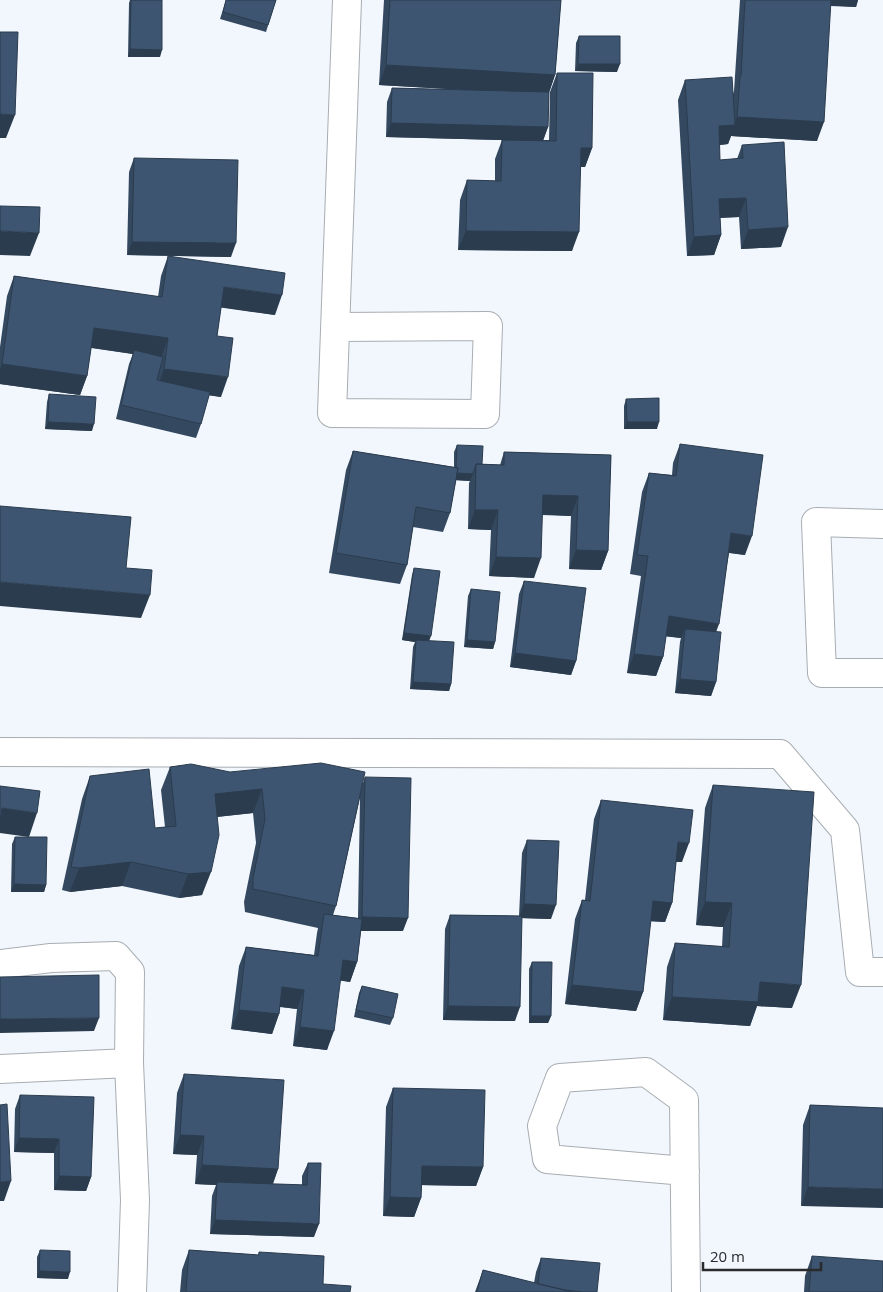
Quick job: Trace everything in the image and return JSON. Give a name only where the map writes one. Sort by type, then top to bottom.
[{"type":"street","points":[[336,327],[488,326],[485,414],[332,413],[347,0]]},
{"type":"street","points":[[883,524],[816,522],[822,673],[883,673]]},
{"type":"street","points":[[0,752],[780,754],[845,830],[860,972],[883,972]]},
{"type":"street","points":[[0,964],[51,958],[116,956],[130,972],[129,1063],[135,1200],[132,1292]]},
{"type":"street","points":[[0,1069],[129,1063]]},
{"type":"street","points":[[685,1171],[547,1159],[542,1126],[560,1078],[646,1072],[684,1100],[685,1171],[686,1292]]},
{"type":"building","points":[[131,0],[162,0],[162,50],[130,49]]},
{"type":"building","points":[[226,0],[276,0],[268,25],[223,12]]},
{"type":"building","points":[[390,0],[561,0],[555,75],[386,65]]},
{"type":"building","points":[[745,0],[831,0],[824,122],[737,117]]},
{"type":"building","points":[[0,32],[18,32],[15,115],[0,114]]},
{"type":"building","points":[[579,36],[620,36],[620,64],[578,64]]},
{"type":"building","points":[[557,73],[593,73],[592,148],[581,148],[579,232],[466,231],[467,180],[501,181],[502,140],[556,141]]},
{"type":"building","points":[[732,77],[735,125],[719,126],[720,160],[743,158],[742,145],[784,142],[788,227],[748,230],[746,198],[719,199],[721,235],[694,237],[685,80]]},
{"type":"building","points":[[392,88],[549,92],[548,127],[391,123]]},
{"type":"building","points":[[134,158],[238,160],[236,243],[132,242]]},
{"type":"building","points":[[0,206],[40,207],[39,233],[0,231]]},
{"type":"building","points":[[168,256],[285,273],[282,295],[224,287],[217,336],[233,338],[228,377],[164,369],[168,338],[94,328],[87,376],[2,364],[14,276],[162,297]]},
{"type":"building","points":[[134,350],[163,357],[157,380],[210,392],[201,424],[121,405]]},
{"type":"building","points":[[49,394],[96,397],[94,424],[48,422]]},
{"type":"building","points":[[659,398],[659,422],[627,422],[626,399]]},
{"type":"building","points":[[680,444],[763,455],[752,536],[731,533],[719,624],[669,616],[663,657],[634,654],[648,556],[637,555],[649,473],[676,476]]},
{"type":"building","points":[[457,445],[483,446],[482,464],[476,464],[473,474],[457,473]]},
{"type":"building","points":[[353,451],[458,468],[450,513],[416,507],[407,565],[336,553]]},
{"type":"building","points":[[504,452],[611,455],[608,551],[576,550],[578,496],[543,495],[541,558],[496,557],[498,510],[475,510],[476,464],[504,465]]},
{"type":"building","points":[[0,506],[131,517],[126,568],[152,570],[150,595],[0,582]]},
{"type":"building","points":[[414,568],[440,571],[431,636],[404,633]]},
{"type":"building","points":[[524,581],[586,588],[576,661],[515,653]]},
{"type":"building","points":[[471,589],[500,592],[495,642],[467,640]]},
{"type":"building","points":[[685,629],[721,632],[716,682],[680,679]]},
{"type":"building","points":[[416,640],[454,642],[451,684],[413,682]]},
{"type":"building","points":[[321,763],[365,772],[336,906],[253,889],[253,878],[265,819],[262,789],[215,794],[219,835],[211,872],[188,874],[131,862],[79,868],[71,867],[90,776],[149,769],[155,828],[176,826],[170,767],[191,764],[230,772]]},
{"type":"building","points":[[365,777],[411,778],[408,918],[362,917]]},
{"type":"building","points":[[713,785],[814,792],[801,985],[760,982],[758,1002],[672,997],[675,943],[729,947],[732,903],[705,902]]},
{"type":"building","points":[[0,786],[40,791],[37,813],[2,808],[0,825]]},
{"type":"building","points":[[601,800],[693,810],[689,843],[678,842],[672,903],[653,901],[643,992],[572,985],[582,900],[590,901]]},
{"type":"building","points":[[15,837],[47,837],[46,885],[14,884]]},
{"type":"building","points":[[527,840],[559,841],[556,905],[524,904]]},
{"type":"building","points":[[324,914],[362,919],[357,962],[343,960],[334,1031],[300,1027],[304,990],[282,987],[279,1014],[239,1010],[246,947],[318,956]]},
{"type":"building","points":[[450,915],[522,916],[520,1007],[448,1006]]},
{"type":"building","points":[[532,962],[552,962],[551,1016],[531,1016]]},
{"type":"building","points":[[99,975],[99,1018],[0,1019],[0,977]]},
{"type":"building","points":[[362,986],[398,994],[393,1018],[356,1010]]},
{"type":"building","points":[[184,1074],[284,1080],[278,1169],[202,1165],[204,1136],[180,1135]]},
{"type":"building","points":[[393,1088],[485,1090],[483,1167],[422,1166],[421,1198],[390,1197]]},
{"type":"building","points":[[20,1095],[94,1097],[91,1177],[59,1176],[59,1139],[19,1138]]},
{"type":"building","points":[[7,1104],[11,1181],[0,1182],[0,1105]]},
{"type":"building","points":[[810,1105],[883,1108],[883,1189],[808,1187]]},
{"type":"building","points":[[308,1163],[321,1163],[319,1224],[215,1220],[217,1182],[307,1185]]},
{"type":"building","points":[[40,1250],[70,1251],[70,1272],[39,1271]]},
{"type":"building","points":[[189,1250],[259,1255],[259,1252],[324,1256],[323,1284],[351,1286],[350,1292],[186,1292]]},
{"type":"building","points":[[812,1256],[883,1261],[883,1292],[809,1292]]},
{"type":"building","points":[[541,1258],[600,1263],[597,1292],[565,1290],[538,1284]]},
{"type":"building","points":[[483,1270],[572,1292],[477,1292]]}]
